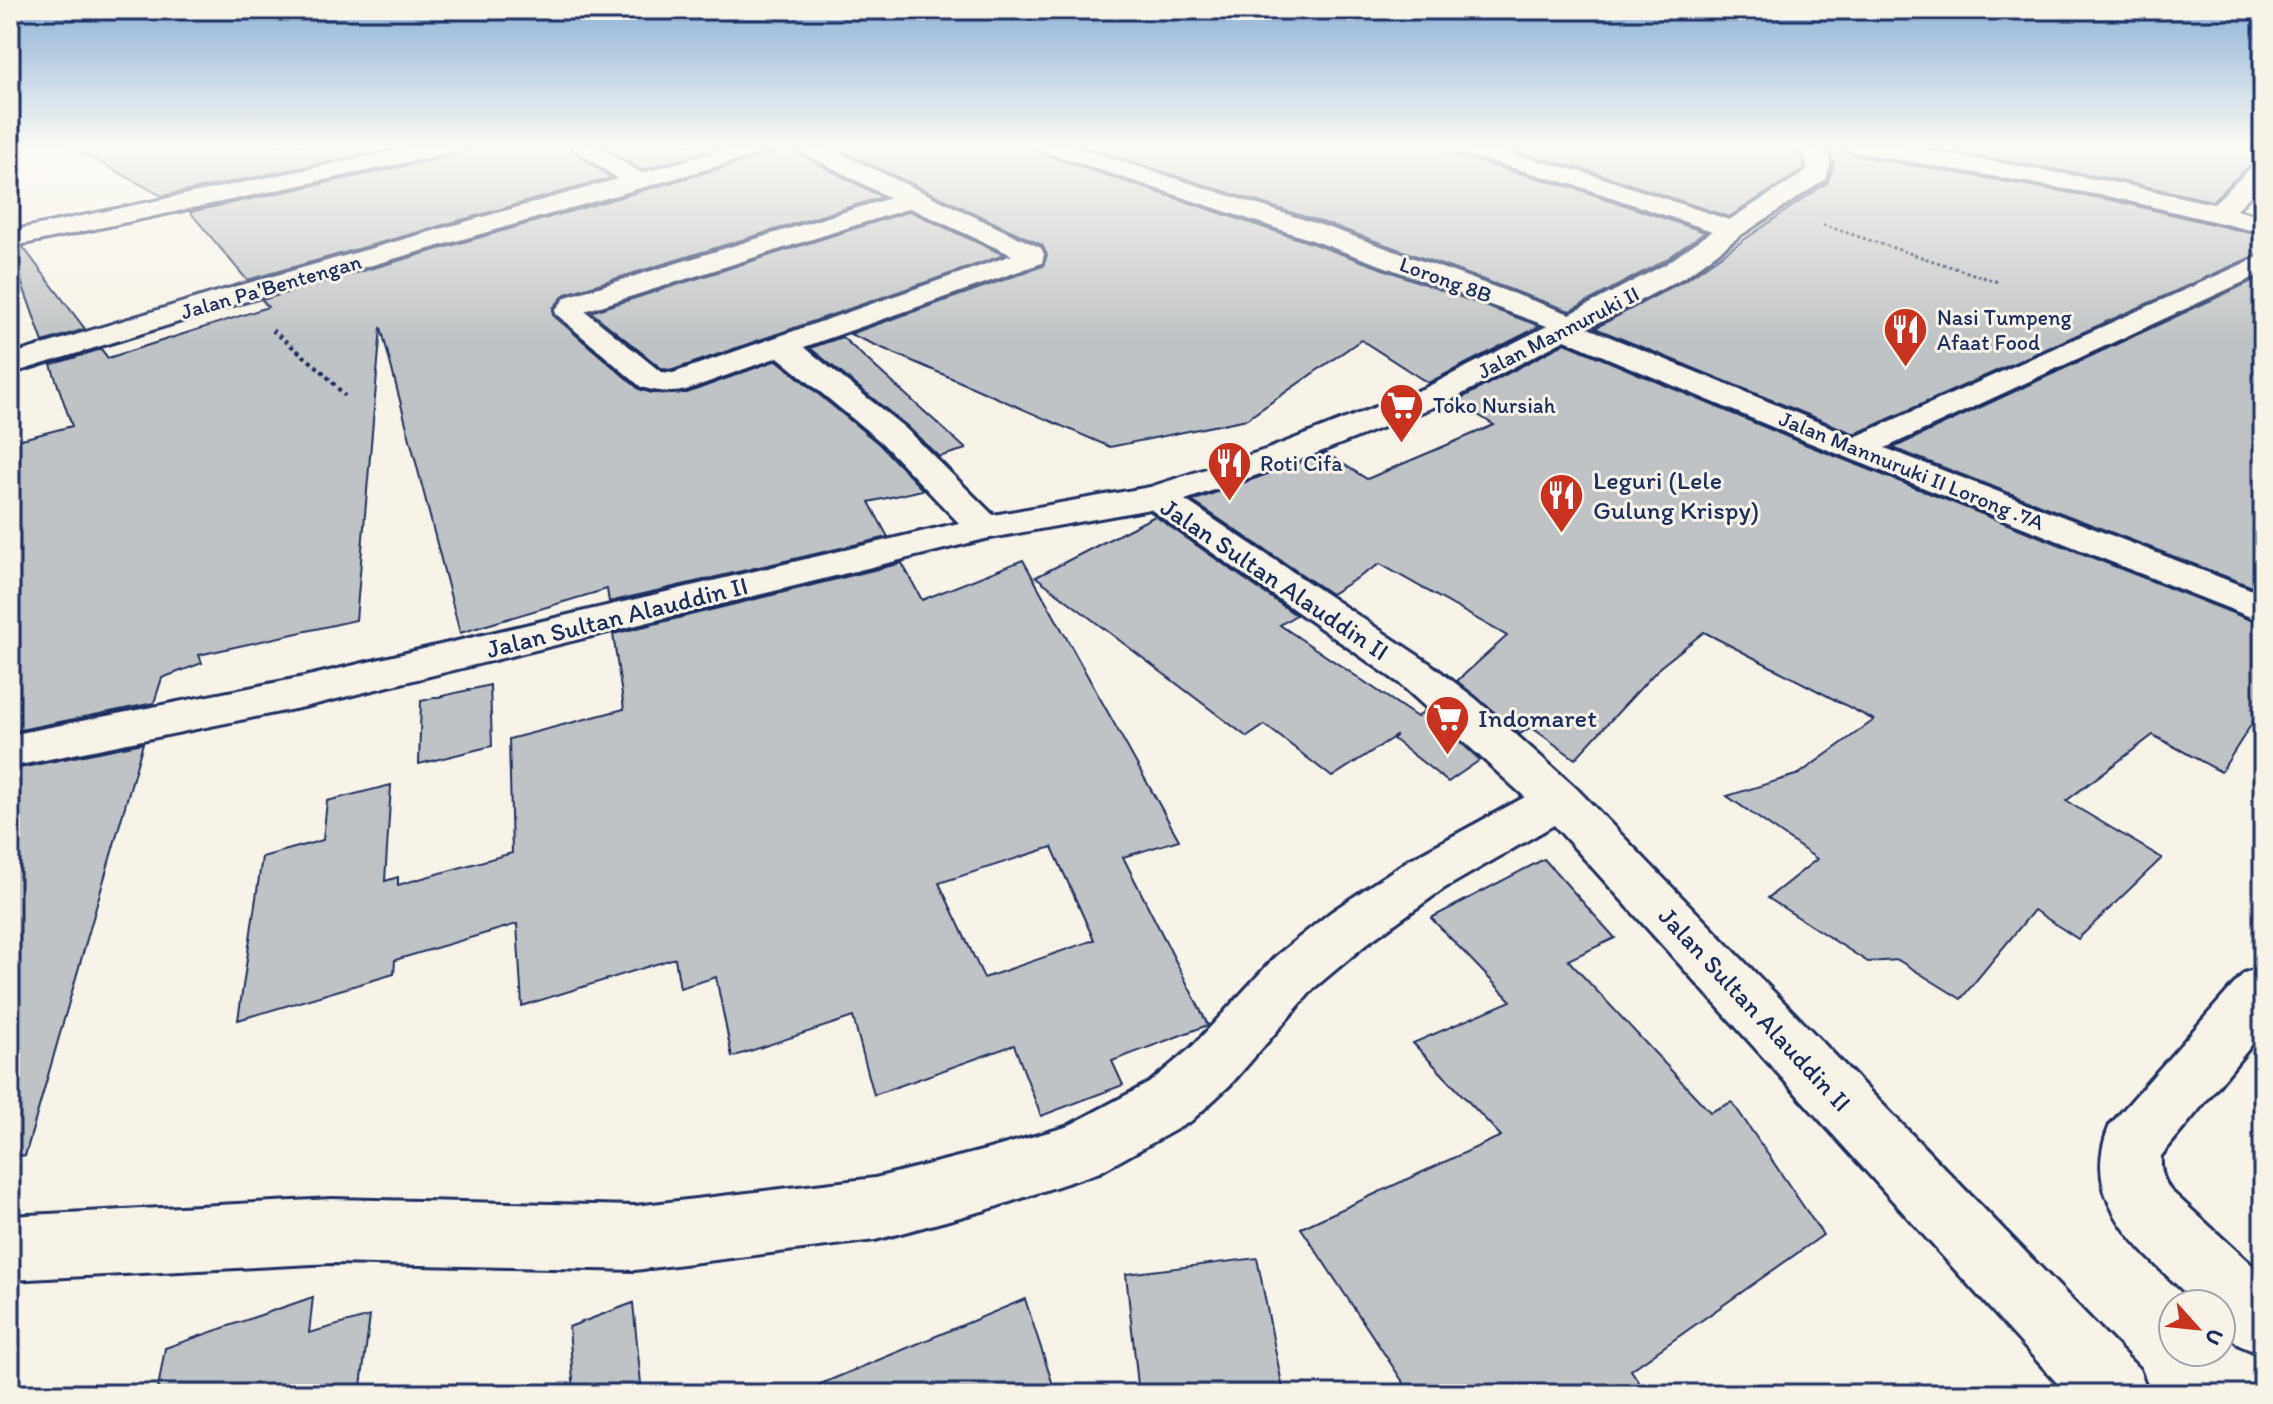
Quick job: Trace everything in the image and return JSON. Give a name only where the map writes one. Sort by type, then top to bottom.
[{"type":"street","points":[[10,239],[145,211]]},
{"type":"street","name":"Jalan Pa'Bentengan","points":[[10,365],[230,297],[530,211]]},
{"type":"street","points":[[875,211],[576,303],[570,310],[652,380],[664,384],[675,383],[785,347],[1032,257],[937,211]]},
{"type":"street","name":"Lorong 8B","points":[[1249,211],[1321,234],[1567,326]]},
{"type":"street","points":[[1676,211],[1732,229]]},
{"type":"street","name":"Jalan Mannuruki II","points":[[1157,497],[1380,418],[1481,373],[1676,270],[1732,229],[1764,211]]},
{"type":"street","points":[[2207,211],[2263,225]]},
{"type":"street","points":[[1856,449],[2263,263]]},
{"type":"street","name":"Jalan Mannuruki II Lorong .7A","points":[[1567,326],[1856,449],[2263,609]]},
{"type":"street","points":[[785,347],[893,435],[985,528]]},
{"type":"street","name":"Jalan Sultan Alauddin II","points":[[10,751],[304,692],[985,528],[1157,497],[1414,673],[1460,710],[1559,800],[2114,1394]]},
{"type":"street","points":[[10,1248],[332,1231],[635,1238],[875,1209],[986,1180],[1078,1152],[1170,1102],[1211,1066],[1295,972],[1350,927],[1425,875],[1559,800]]},
{"type":"street","points":[[2263,990],[2132,1145],[2128,1160],[2136,1193],[2148,1212],[2263,1321]]},
{"type":"path","points":[[1776,211],[1998,282]]},
{"type":"path","points":[[230,297],[299,351],[345,396]]},
{"type":"building","points":[[197,211],[495,211],[247,280],[190,212]]},
{"type":"building","points":[[574,211],[838,211],[565,294],[553,308],[553,315],[639,389],[652,393],[687,393],[777,360],[879,444],[922,490],[869,502],[888,537],[609,602],[607,589],[460,633],[381,327],[356,620],[199,655],[202,663],[162,678],[154,703],[10,732],[10,442],[72,426],[51,365],[101,349],[108,358],[268,307],[262,300]]},
{"type":"building","points":[[910,211],[1004,255],[673,370],[662,369],[591,312]]},
{"type":"building","points":[[969,211],[1213,211],[1540,326],[1428,383],[1361,340],[1247,419],[1110,447],[850,334],[1043,266],[1047,255],[1042,245]]},
{"type":"building","points":[[1285,211],[1641,211],[1705,232],[1664,261],[1570,311]]},
{"type":"building","points":[[1710,211],[1739,211],[1729,217]]},
{"type":"building","points":[[1787,211],[2155,211],[2263,236],[2263,252],[1855,434],[1595,328],[1687,279]]},
{"type":"building","points":[[23,247],[85,329],[43,342],[10,250]]},
{"type":"building","points":[[2263,276],[2263,591],[1893,448]]},
{"type":"building","points":[[842,337],[966,449],[939,457],[907,426],[810,348]]},
{"type":"building","points":[[1565,343],[1802,443],[2263,625],[2263,706],[2221,772],[2153,735],[2066,801],[2162,858],[2078,939],[2034,910],[1961,999],[1898,960],[1868,962],[1768,898],[1817,859],[1727,796],[1799,774],[1874,720],[1704,632],[1660,667],[1575,759],[1531,727],[1520,734],[1457,681],[1507,636],[1380,564],[1331,594],[1192,501],[1326,453],[1367,479],[1494,425],[1456,401]]},
{"type":"building","points":[[1155,516],[1296,615],[1280,625],[1417,717],[1425,710],[1480,760],[1448,782],[1393,739],[1397,735],[1332,777],[1265,725],[1247,737],[1036,577]]},
{"type":"building","points":[[1023,560],[1179,840],[1123,857],[1208,1025],[1112,1061],[1123,1085],[1041,1116],[1014,1045],[874,1095],[853,1017],[732,1057],[716,977],[680,988],[675,958],[522,1006],[517,924],[395,960],[394,974],[238,1020],[262,857],[323,840],[327,801],[391,785],[385,881],[398,877],[398,885],[512,853],[509,739],[624,709],[613,634],[902,563],[922,600]],"holes":[[[1052,847],[1094,940],[984,978],[939,883]]]},
{"type":"building","points":[[490,685],[492,746],[419,764],[421,701]]},
{"type":"building","points":[[143,743],[25,1156],[10,1153],[10,770]]},
{"type":"building","points":[[1544,859],[1615,938],[1568,960],[1710,1112],[1732,1102],[1823,1235],[1631,1370],[1647,1394],[1411,1394],[1301,1228],[1501,1136],[1413,1043],[1511,1001],[1431,918]]},
{"type":"building","points":[[1257,1258],[1284,1394],[1139,1394],[1126,1274]]},
{"type":"building","points":[[313,1297],[309,1333],[370,1316],[360,1394],[157,1394],[165,1348]]},
{"type":"building","points":[[1025,1299],[1056,1394],[799,1394],[799,1393]]},
{"type":"building","points":[[633,1303],[642,1394],[574,1394],[569,1327]]},
{"type":"place","name":"Nasi Tumpeng Afaat Food","points":[[1906,369]]},
{"type":"place","name":"Toko Nursiah","points":[[1402,444]]},
{"type":"place","name":"Roti Cifa","points":[[1229,502]]},
{"type":"place","name":"Leguri (Lele Gulung Krispy)","points":[[1562,534]]},
{"type":"place","name":"Indomaret","points":[[1447,757]]}]
